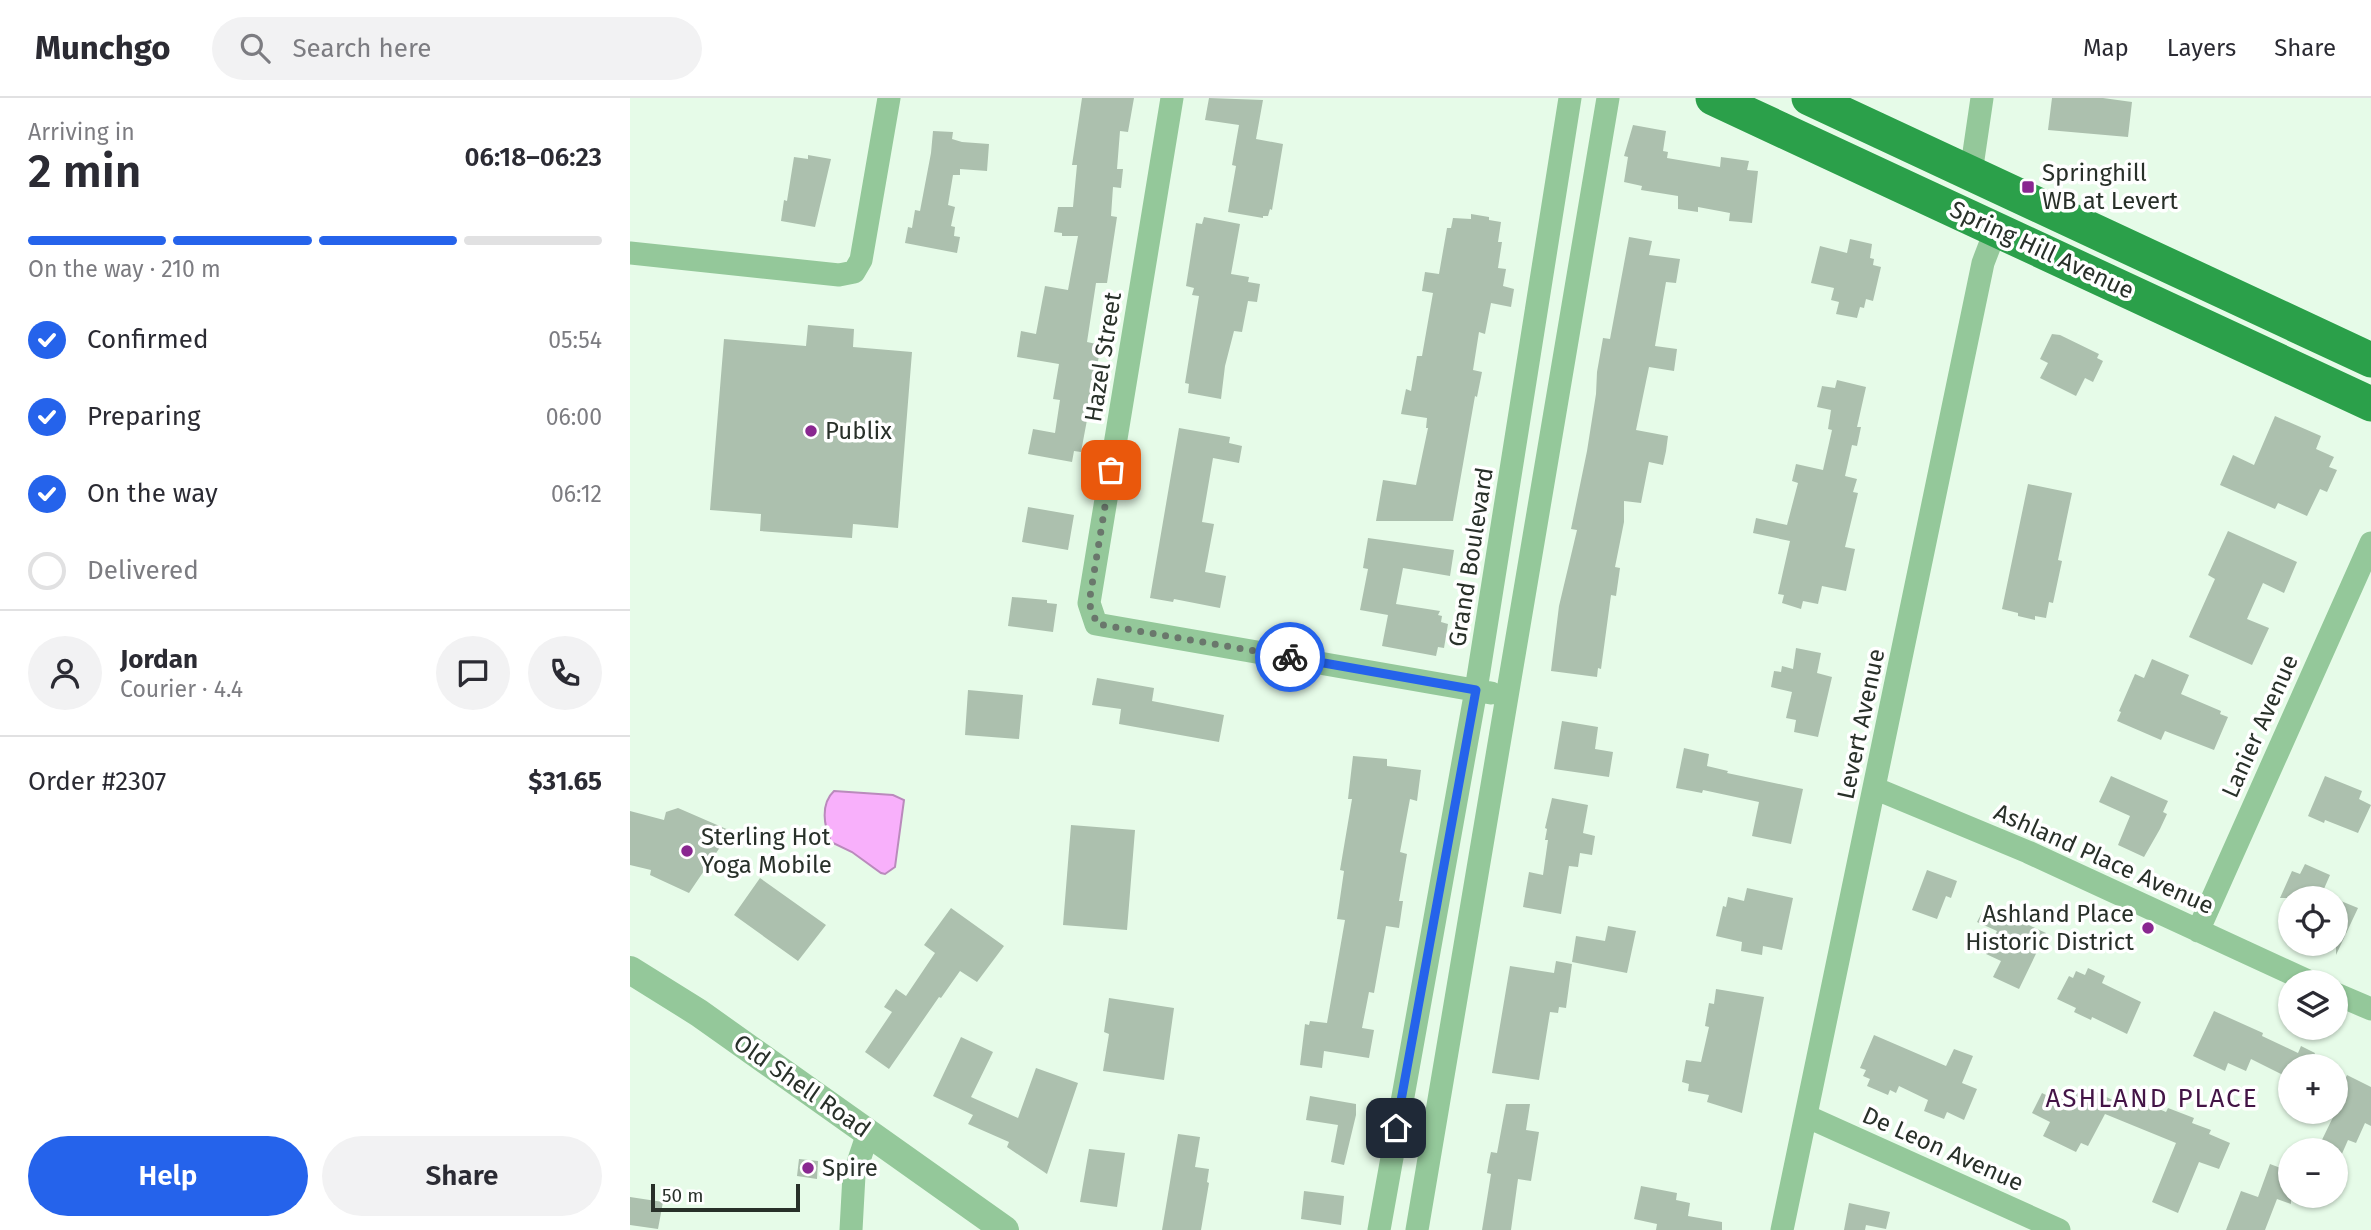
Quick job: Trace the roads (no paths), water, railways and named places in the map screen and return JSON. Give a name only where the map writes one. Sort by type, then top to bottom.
[{"type":"main road","name":"Spring Hill Avenue","points":[[1713,98],[2371,404]]},
{"type":"main road","name":"Spring Hill Avenue","points":[[1809,98],[2371,360]]},
{"type":"street","points":[[630,253],[839,275],[854,272],[861,261],[889,98]]},
{"type":"street","name":"Hazel Street","points":[[1172,98],[1089,603],[1097,624],[1476,690]]},
{"type":"street","name":"Grand Boulevard","points":[[1379,1230],[1476,690],[1570,98]]},
{"type":"street","points":[[1417,1230],[1608,98]]},
{"type":"street","points":[[1970,173],[1982,98]]},
{"type":"street","name":"Levert Avenue","points":[[1782,1230],[1983,263],[1996,229]]},
{"type":"street","name":"Lanier Avenue","points":[[2198,931],[2371,543]]},
{"type":"street","points":[[1476,690],[1507,696]]},
{"type":"street","name":"Ashland Place Avenue","points":[[1874,788],[2028,852],[2284,970]]},
{"type":"street","name":"Old Shell Road","points":[[630,971],[699,1013],[1005,1230]]},
{"type":"street","points":[[2348,999],[2371,1009]]},
{"type":"street","name":"De Leon Avenue","points":[[1806,1116],[2059,1230]]},
{"type":"street","points":[[851,1230],[855,1175],[868,1133]]},
{"type":"place","name":"Springhill WB at Levert","points":[[2028,187]]},
{"type":"place","name":"Publix","points":[[811,431]]},
{"type":"place","name":"Sterling Hot Yoga Mobile","points":[[687,851]]},
{"type":"place","name":"Ashland Place Historic District","points":[[2148,928]]},
{"type":"place","name":"Spire","points":[[808,1168]]},
{"type":"district","name":"ASHLAND PLACE","points":[[2152,1098]]}]
